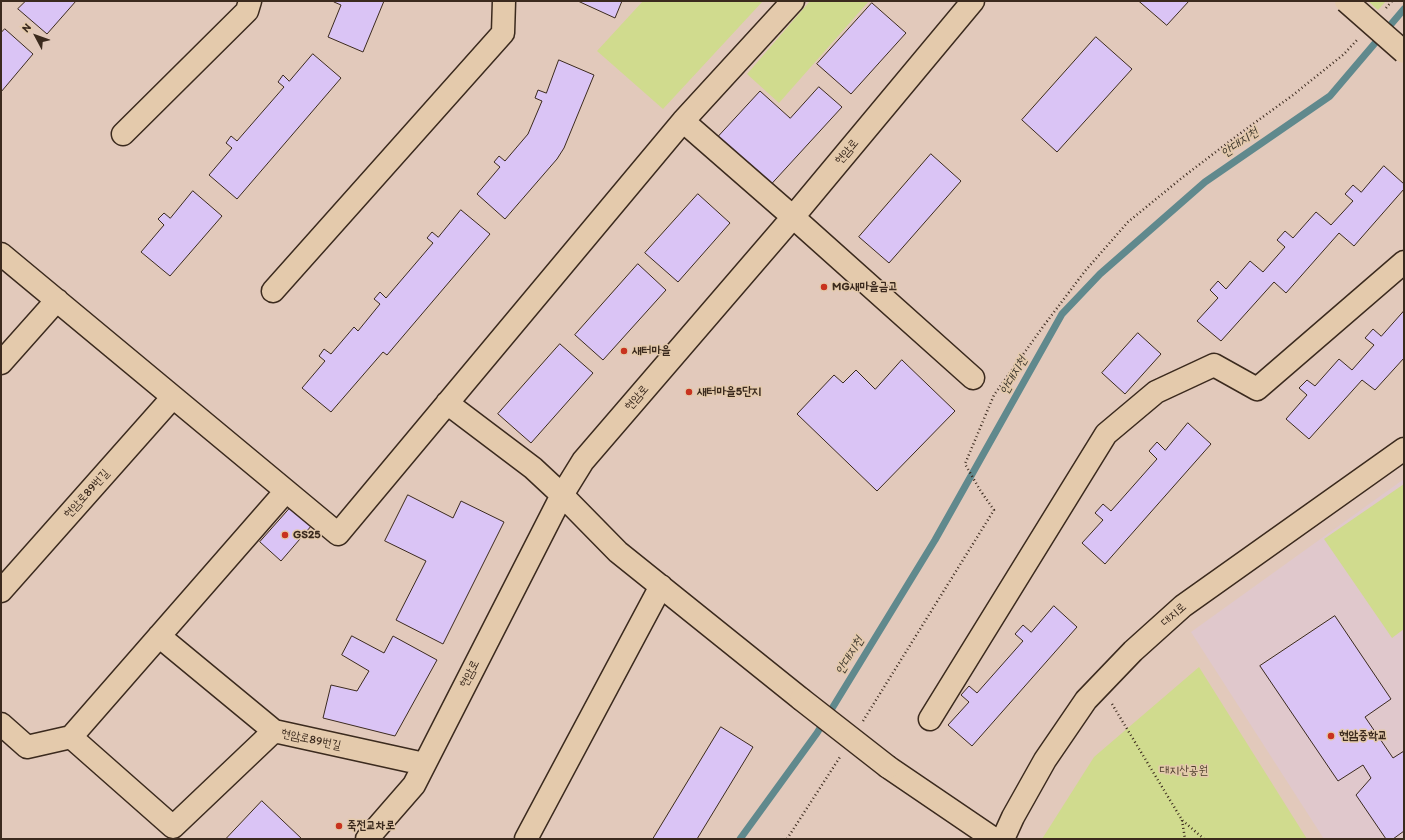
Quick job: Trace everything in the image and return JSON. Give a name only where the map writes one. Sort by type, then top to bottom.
[{"type":"street","points":[[123,134],[247,11],[250,1]]},
{"type":"street","points":[[273,291],[503,33],[504,1]]},
{"type":"street","points":[[1,254],[338,534],[683,122],[793,1]]},
{"type":"street","name":"현암로","points":[[367,839],[414,784],[562,495],[583,461],[793,217],[973,1]]},
{"type":"street","points":[[1346,1],[1404,52]]},
{"type":"street","points":[[683,122],[793,217],[973,378]]},
{"type":"street","points":[[930,718],[1106,434],[1156,392],[1214,364],[1257,389],[1404,262]]},
{"type":"street","points":[[1,363],[57,300]]},
{"type":"street","name":"현암로89번길","points":[[1,591],[173,398]]},
{"type":"street","points":[[448,403],[533,468],[618,552],[801,699],[888,767],[994,839]]},
{"type":"street","name":"대지로","points":[[1003,839],[1013,817],[1045,760],[1086,700],[1133,651],[1184,606],[1404,449]]},
{"type":"street","points":[[1,724],[27,747],[71,737],[286,491]]},
{"type":"street","points":[[526,839],[661,586]]},
{"type":"street","name":"현암로89번길","points":[[159,636],[274,731],[424,764]]},
{"type":"street","points":[[71,737],[173,827],[274,731]]},
{"type":"path","points":[[1382,13],[1392,1]]},
{"type":"path","points":[[862,722],[994,510],[965,464],[994,395],[1045,324],[1080,277],[1128,222],[1183,177],[1344,54],[1360,36]]},
{"type":"path","points":[[1100,686],[1115,708],[1182,820],[1204,839]]},
{"type":"path","points":[[788,839],[842,754]]},
{"type":"path","points":[[1182,820],[1185,839]]},
{"type":"shaded area","name":"현암중학교","points":[[1404,479],[1404,839],[1324,839],[1191,632]]},
{"type":"green space","points":[[643,1],[763,1],[663,109],[597,51]]},
{"type":"green space","points":[[810,1],[869,1],[779,103],[747,74]]},
{"type":"green space","points":[[1368,1],[1386,1],[1378,10]]},
{"type":"green space","points":[[1404,484],[1404,629],[1392,638],[1324,539]]},
{"type":"green space","name":"대지산공원","points":[[1199,667],[1307,839],[1042,839],[1094,757]]},
{"type":"building","points":[[26,1],[76,1],[47,34],[18,9]]},
{"type":"building","points":[[334,1],[384,1],[363,52],[328,37],[341,5]]},
{"type":"building","points":[[622,1],[615,18],[580,2]]},
{"type":"building","points":[[1139,1],[1189,1],[1167,25]]},
{"type":"building","points":[[872,3],[906,33],[851,94],[817,64]]},
{"type":"building","points":[[5,29],[33,54],[1,92],[1,33]]},
{"type":"building","points":[[1096,37],[1132,69],[1057,152],[1022,120]]},
{"type":"building","points":[[313,54],[341,78],[237,199],[209,175],[232,148],[226,143],[231,136],[237,141],[284,87],[278,82],[283,75],[289,81]]},
{"type":"building","points":[[559,60],[594,75],[564,148],[557,159],[505,219],[477,194],[500,167],[494,162],[499,156],[505,161],[528,134],[542,101],[535,98],[538,90],[546,93]]},
{"type":"building","points":[[819,87],[842,107],[765,191],[712,143],[760,91],[790,118]]},
{"type":"building","points":[[931,154],[961,181],[889,263],[859,237]]},
{"type":"building","points":[[1384,166],[1404,184],[1404,189],[1354,246],[1339,233],[1286,293],[1274,282],[1221,341],[1197,321],[1218,298],[1210,290],[1218,281],[1226,289],[1250,261],[1263,272],[1285,247],[1277,240],[1285,231],[1293,238],[1316,212],[1331,225],[1353,201],[1345,194],[1353,185],[1361,192]]},
{"type":"building","points":[[193,191],[222,216],[170,276],[141,252],[164,225],[158,219],[164,213],[170,218]]},
{"type":"building","points":[[698,194],[730,223],[678,282],[645,253]]},
{"type":"building","points":[[461,210],[490,234],[387,355],[383,352],[331,412],[302,388],[325,361],[319,356],[324,349],[331,354],[354,327],[358,331],[380,304],[374,299],[380,292],[386,298],[433,243],[427,238],[432,232],[438,237]]},
{"type":"building","points":[[638,264],[666,290],[603,360],[575,335]]},
{"type":"building","points":[[1404,311],[1404,358],[1375,390],[1362,380],[1309,439],[1286,419],[1307,395],[1299,388],[1307,380],[1315,386],[1339,359],[1352,370],[1374,345],[1365,338],[1373,329],[1381,336]]},
{"type":"building","points":[[1138,333],[1161,354],[1125,394],[1102,373]]},
{"type":"building","points":[[560,344],[593,373],[531,443],[498,414]]},
{"type":"building","points":[[902,360],[955,411],[877,491],[797,414],[834,375],[843,383],[856,370],[875,389]]},
{"type":"building","points":[[1188,423],[1211,444],[1105,564],[1082,543],[1103,520],[1095,513],[1103,504],[1111,511],[1157,459],[1149,451],[1157,442],[1165,450]]},
{"type":"building","points":[[408,495],[453,518],[461,501],[504,522],[443,644],[396,620],[426,561],[385,541]]},
{"type":"building","points":[[291,507],[312,525],[281,561],[260,542]]},
{"type":"building","points":[[1054,606],[1077,627],[972,746],[948,725],[969,702],[961,695],[969,686],[977,693],[1023,641],[1015,634],[1023,625],[1031,632]]},
{"type":"building","points":[[1335,616],[1391,699],[1365,717],[1393,758],[1404,751],[1404,831],[1393,839],[1386,839],[1356,795],[1371,778],[1363,765],[1338,781],[1260,666]]},
{"type":"building","points":[[352,636],[384,653],[393,636],[437,660],[395,736],[323,718],[331,685],[357,691],[369,671],[342,655]]},
{"type":"building","points":[[721,727],[753,747],[697,839],[653,839]]},
{"type":"building","points":[[262,801],[302,839],[226,839]]},
{"type":"waterway","name":"안대지천","points":[[740,839],[817,733],[935,540],[1062,314],[1100,274],[1205,182],[1330,96],[1404,9]]},
{"type":"place","name":"MG새마을금고","points":[[824,287]]},
{"type":"place","name":"새터마을","points":[[624,351]]},
{"type":"place","name":"새터마을5단지","points":[[689,392]]},
{"type":"place","name":"GS25","points":[[285,535]]},
{"type":"place","name":"현암중학교","points":[[1331,736]]},
{"type":"place","name":"죽전교차로","points":[[339,826]]}]
